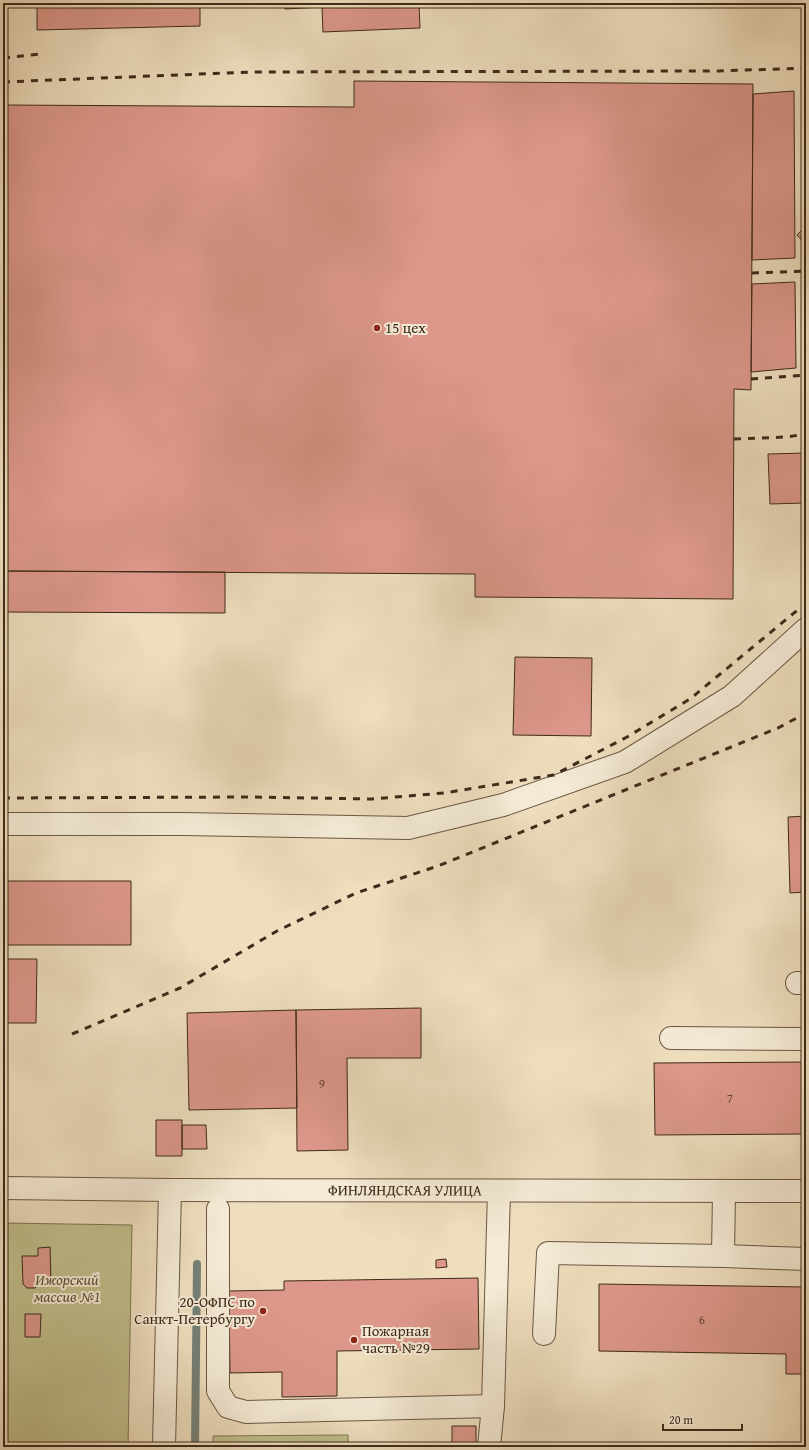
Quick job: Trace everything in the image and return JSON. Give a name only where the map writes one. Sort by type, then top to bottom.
[{"type":"street","points":[[3,824],[182,824],[408,828],[503,805],[625,762],[732,696],[806,629]]},
{"type":"street","points":[[671,1038],[806,1040]]},
{"type":"street","name":"ФИНЛЯНДСКАЯ УЛИЦА","points":[[3,1188],[170,1190],[806,1191]]},
{"type":"street","points":[[164,1447],[170,1190]]},
{"type":"street","points":[[489,1447],[493,1406],[499,1191]]},
{"type":"street","points":[[723,1256],[724,1191]]},
{"type":"street","points":[[218,1209],[218,1391],[228,1407],[246,1412],[493,1406]]},
{"type":"street","points":[[544,1334],[548,1253],[806,1259]]},
{"type":"green space","name":"Ижорский массив №1","points":[[3,1223],[132,1225],[128,1447],[3,1447]]},
{"type":"green space","points":[[348,1435],[348,1447],[213,1447],[213,1436]]},
{"type":"building","points":[[37,3],[200,3],[200,26],[37,30]]},
{"type":"building","points":[[284,3],[419,3],[420,28],[323,32],[322,7],[285,9]]},
{"type":"building","name":"15 цех","points":[[354,81],[753,84],[751,390],[734,389],[733,599],[475,597],[475,574],[3,571],[3,105],[354,107]]},
{"type":"building","points":[[794,91],[795,258],[752,260],[753,94]]},
{"type":"building","points":[[806,226],[806,245],[797,235]]},
{"type":"building","points":[[795,282],[796,368],[751,372],[752,284]]},
{"type":"building","points":[[806,453],[806,503],[770,504],[768,454]]},
{"type":"building","points":[[3,571],[225,572],[225,613],[3,612]]},
{"type":"building","points":[[515,657],[592,658],[591,736],[513,735]]},
{"type":"building","points":[[806,816],[806,892],[790,893],[788,817]]},
{"type":"building","points":[[3,881],[131,881],[131,945],[3,945]]},
{"type":"building","points":[[3,959],[37,959],[36,1023],[3,1023]]},
{"type":"building","points":[[421,1008],[421,1058],[347,1058],[348,1150],[297,1151],[296,1010]]},
{"type":"building","points":[[296,1010],[297,1108],[189,1110],[187,1013]]},
{"type":"building","points":[[806,1062],[806,1134],[655,1135],[654,1063]]},
{"type":"building","points":[[156,1120],[182,1120],[182,1156],[156,1156]]},
{"type":"building","points":[[182,1125],[206,1125],[207,1149],[182,1149]]},
{"type":"building","points":[[50,1247],[51,1283],[39,1284],[35,1288],[27,1288],[23,1284],[22,1256],[38,1256],[38,1248]]},
{"type":"building","points":[[446,1259],[447,1267],[436,1268],[436,1260]]},
{"type":"building","name":"Пожарная часть №29","points":[[478,1278],[479,1349],[337,1351],[337,1396],[282,1397],[282,1372],[230,1373],[229,1291],[284,1290],[284,1281]]},
{"type":"building","points":[[599,1284],[806,1287],[806,1374],[786,1374],[786,1354],[599,1351]]},
{"type":"building","points":[[25,1314],[41,1314],[40,1337],[25,1337]]},
{"type":"building","points":[[452,1426],[476,1426],[476,1447],[452,1447]]},
{"type":"waterway","points":[[195,1447],[197,1264]]},
{"type":"railway","points":[[3,58],[39,54]]},
{"type":"railway","points":[[3,82],[251,72],[719,71],[806,68]]},
{"type":"railway","points":[[752,273],[806,271]]},
{"type":"railway","points":[[751,379],[806,375]]},
{"type":"railway","points":[[734,439],[786,437],[806,434]]},
{"type":"railway","points":[[3,798],[249,797],[372,799],[444,793],[554,775],[627,737],[690,699],[800,608],[806,601]]},
{"type":"railway","points":[[72,1034],[180,988],[277,931],[356,893],[438,866],[778,728],[806,713]]},
{"type":"place","name":"15 цех","points":[[377,328]]},
{"type":"place","name":"20-ОФПС по Санкт-Петербургу","points":[[263,1311]]},
{"type":"place","name":"Пожарная часть №29","points":[[354,1340]]}]
